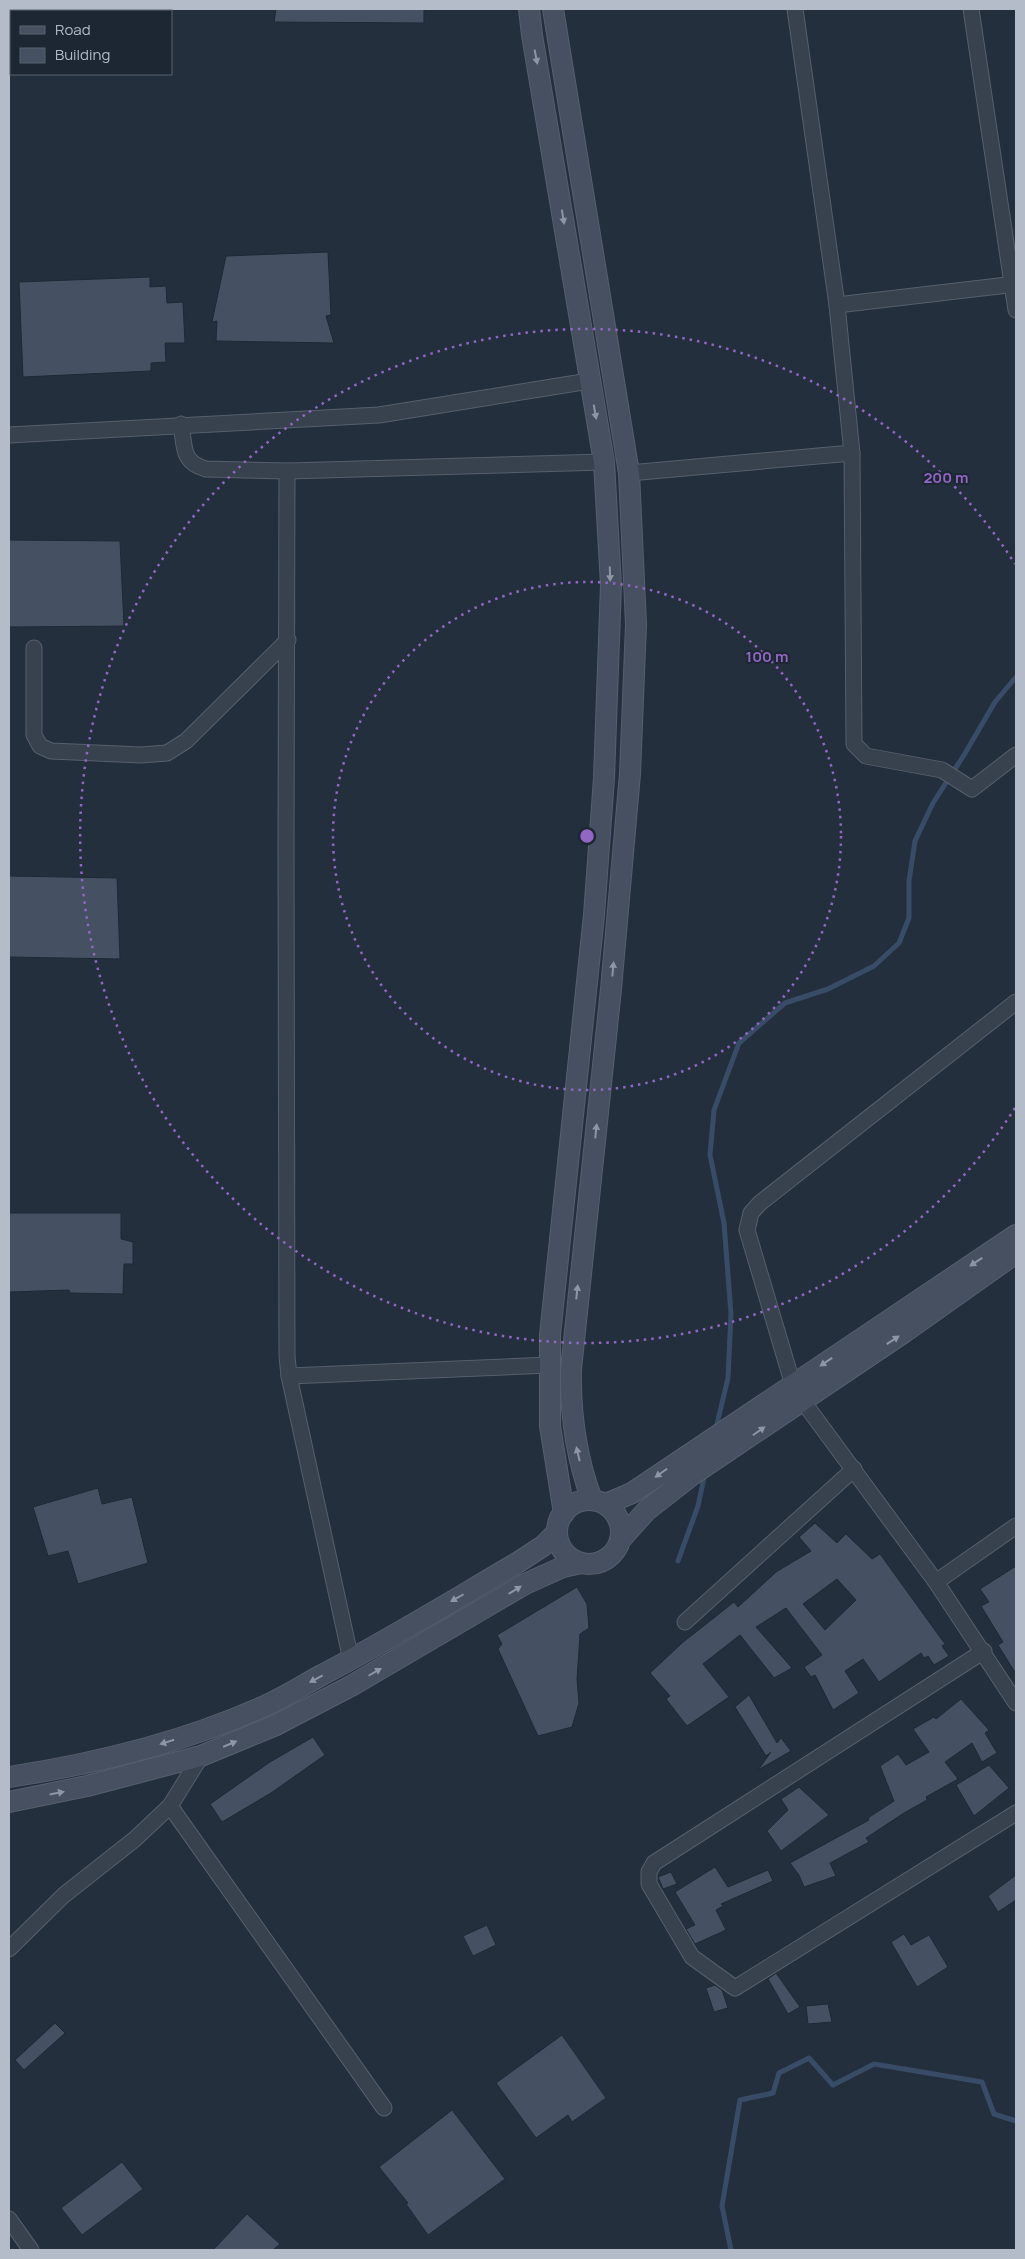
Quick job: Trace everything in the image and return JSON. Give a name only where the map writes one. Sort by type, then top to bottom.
[{"type":"main road","points":[[529,9],[589,381],[604,462],[611,585],[604,778],[594,915],[552,1316],[549,1365],[550,1426],[564,1512]]},
{"type":"main road","points":[[553,9],[629,473],[636,624],[630,774],[612,989],[570,1369],[570,1401],[577,1451],[599,1502],[617,1516],[622,1531],[621,1539]]},
{"type":"main road","points":[[9,1802],[87,1786],[201,1756],[276,1725],[351,1686],[525,1584],[563,1567],[581,1563],[596,1563],[610,1557],[621,1539],[647,1510],[718,1458],[797,1392],[1016,1235]]},
{"type":"main road","points":[[581,1563],[563,1551],[556,1533],[558,1522],[564,1512],[572,1505],[581,1501],[599,1502],[632,1493],[724,1431],[902,1334],[1016,1253]]},
{"type":"main road","points":[[9,1777],[90,1762],[205,1730],[262,1708],[351,1660],[517,1563],[543,1546],[556,1533]]},
{"type":"street","points":[[795,9],[837,305],[852,453],[854,744],[866,756],[942,770],[968,788],[974,788],[1016,755]]},
{"type":"street","points":[[972,9],[1014,285],[1016,310]]},
{"type":"street","points":[[837,305],[1014,285]]},
{"type":"street","points":[[9,434],[379,415],[589,381]]},
{"type":"street","points":[[181,424],[187,459],[194,466],[206,469],[287,471],[604,462]]},
{"type":"street","points":[[629,473],[852,453]]},
{"type":"street","points":[[287,471],[287,1356],[289,1376],[351,1660]]},
{"type":"street","points":[[34,648],[34,736],[40,746],[51,752],[141,755],[167,753],[186,740],[288,640]]},
{"type":"street","points":[[1016,1002],[760,1203],[751,1213],[747,1230],[797,1392],[936,1582],[984,1651],[1016,1703]]},
{"type":"street","points":[[289,1376],[549,1365]]},
{"type":"street","points":[[685,1622],[854,1469]]},
{"type":"street","points":[[936,1582],[1016,1526]]},
{"type":"street","points":[[984,1651],[654,1863],[649,1872],[648,1884],[692,1957],[735,1988],[1016,1812]]},
{"type":"street","points":[[9,1949],[64,1895],[135,1839],[170,1806],[201,1756]]},
{"type":"street","points":[[170,1806],[384,2108]]},
{"type":"street","points":[[9,2219],[31,2250]]},
{"type":"building","points":[[276,9],[424,9],[424,23],[274,22]]},
{"type":"building","points":[[328,252],[331,315],[326,316],[334,343],[216,341],[217,321],[212,322],[226,256]]},
{"type":"building","points":[[150,277],[150,287],[166,286],[167,303],[183,302],[185,343],[165,343],[166,362],[151,363],[151,371],[23,377],[19,282]]},
{"type":"building","points":[[9,540],[120,541],[124,626],[9,627]]},
{"type":"building","points":[[9,876],[117,878],[120,959],[9,957]]},
{"type":"building","points":[[9,1213],[121,1213],[121,1239],[133,1242],[133,1264],[124,1264],[123,1294],[70,1293],[69,1290],[9,1292]]},
{"type":"building","points":[[98,1488],[102,1504],[132,1497],[148,1563],[78,1584],[68,1551],[48,1556],[33,1507]]},
{"type":"building","points":[[815,1523],[837,1543],[846,1534],[872,1559],[880,1554],[945,1644],[942,1646],[949,1656],[934,1665],[928,1656],[924,1658],[921,1653],[879,1682],[863,1659],[845,1671],[859,1693],[833,1710],[815,1675],[811,1677],[804,1667],[822,1655],[786,1608],[756,1627],[792,1668],[774,1678],[740,1635],[703,1664],[729,1697],[687,1726],[666,1699],[670,1696],[650,1673],[682,1643],[734,1602],[738,1607],[776,1572],[811,1551],[799,1537]],"holes":[[[837,1579],[856,1600],[825,1630],[803,1604]]]},
{"type":"building","points":[[1016,1566],[1016,1674],[998,1645],[1003,1642],[981,1606],[989,1602],[980,1589]]},
{"type":"building","points":[[577,1587],[587,1604],[589,1628],[580,1634],[577,1679],[579,1703],[572,1727],[538,1736],[498,1649],[502,1644],[497,1635]]},
{"type":"building","points":[[749,1695],[777,1743],[781,1738],[791,1751],[758,1770],[771,1752],[766,1756],[735,1707]]},
{"type":"building","points":[[961,1699],[989,1730],[985,1733],[997,1753],[982,1762],[972,1743],[945,1762],[958,1779],[926,1797],[927,1800],[866,1838],[869,1842],[830,1863],[836,1876],[804,1887],[799,1875],[790,1863],[869,1820],[868,1818],[894,1801],[880,1766],[898,1754],[906,1765],[929,1752],[913,1729],[934,1717],[936,1719]]},
{"type":"building","points":[[313,1737],[325,1755],[271,1793],[222,1822],[210,1804],[270,1762]]},
{"type":"building","points":[[989,1765],[1009,1788],[974,1816],[956,1785]]},
{"type":"building","points":[[799,1787],[829,1815],[781,1851],[767,1831],[788,1810],[781,1799]]},
{"type":"building","points":[[715,1867],[728,1887],[768,1870],[773,1881],[721,1904],[723,1906],[716,1910],[726,1930],[695,1944],[686,1929],[695,1925],[675,1892]]},
{"type":"building","points":[[671,1872],[677,1884],[663,1889],[658,1877]]},
{"type":"building","points":[[1016,1875],[1016,1900],[998,1912],[988,1896]]},
{"type":"building","points":[[487,1925],[496,1945],[473,1956],[463,1936]]},
{"type":"building","points":[[904,1934],[911,1945],[929,1935],[948,1967],[917,1987],[891,1942]]},
{"type":"building","points":[[776,1973],[800,2007],[788,2014],[768,1979]]},
{"type":"building","points":[[715,1985],[722,1990],[728,2008],[714,2012],[706,1988]]},
{"type":"building","points":[[828,2004],[832,2022],[808,2024],[806,2006]]},
{"type":"building","points":[[55,2023],[65,2033],[24,2070],[15,2060]]},
{"type":"building","points":[[562,2035],[606,2098],[572,2122],[568,2115],[536,2138],[496,2083]]},
{"type":"building","points":[[452,2110],[505,2179],[428,2235],[406,2204],[408,2203],[379,2167]]},
{"type":"building","points":[[122,2162],[143,2189],[82,2235],[61,2208]]},
{"type":"building","points":[[247,2214],[280,2244],[273,2250],[213,2250]]},
{"type":"waterway","points":[[716,1428],[728,1378],[731,1314],[724,1223],[710,1155],[714,1110],[739,1043],[785,1003],[828,989],[874,966],[899,943],[909,918],[909,881],[915,841],[933,803],[995,702],[1016,677]]},
{"type":"waterway","points":[[678,1561],[698,1506],[705,1473]]},
{"type":"waterway","points":[[731,2250],[722,2206],[740,2100],[773,2093],[779,2073],[809,2058],[833,2085],[874,2064],[982,2082],[994,2114],[1016,2121]]}]
